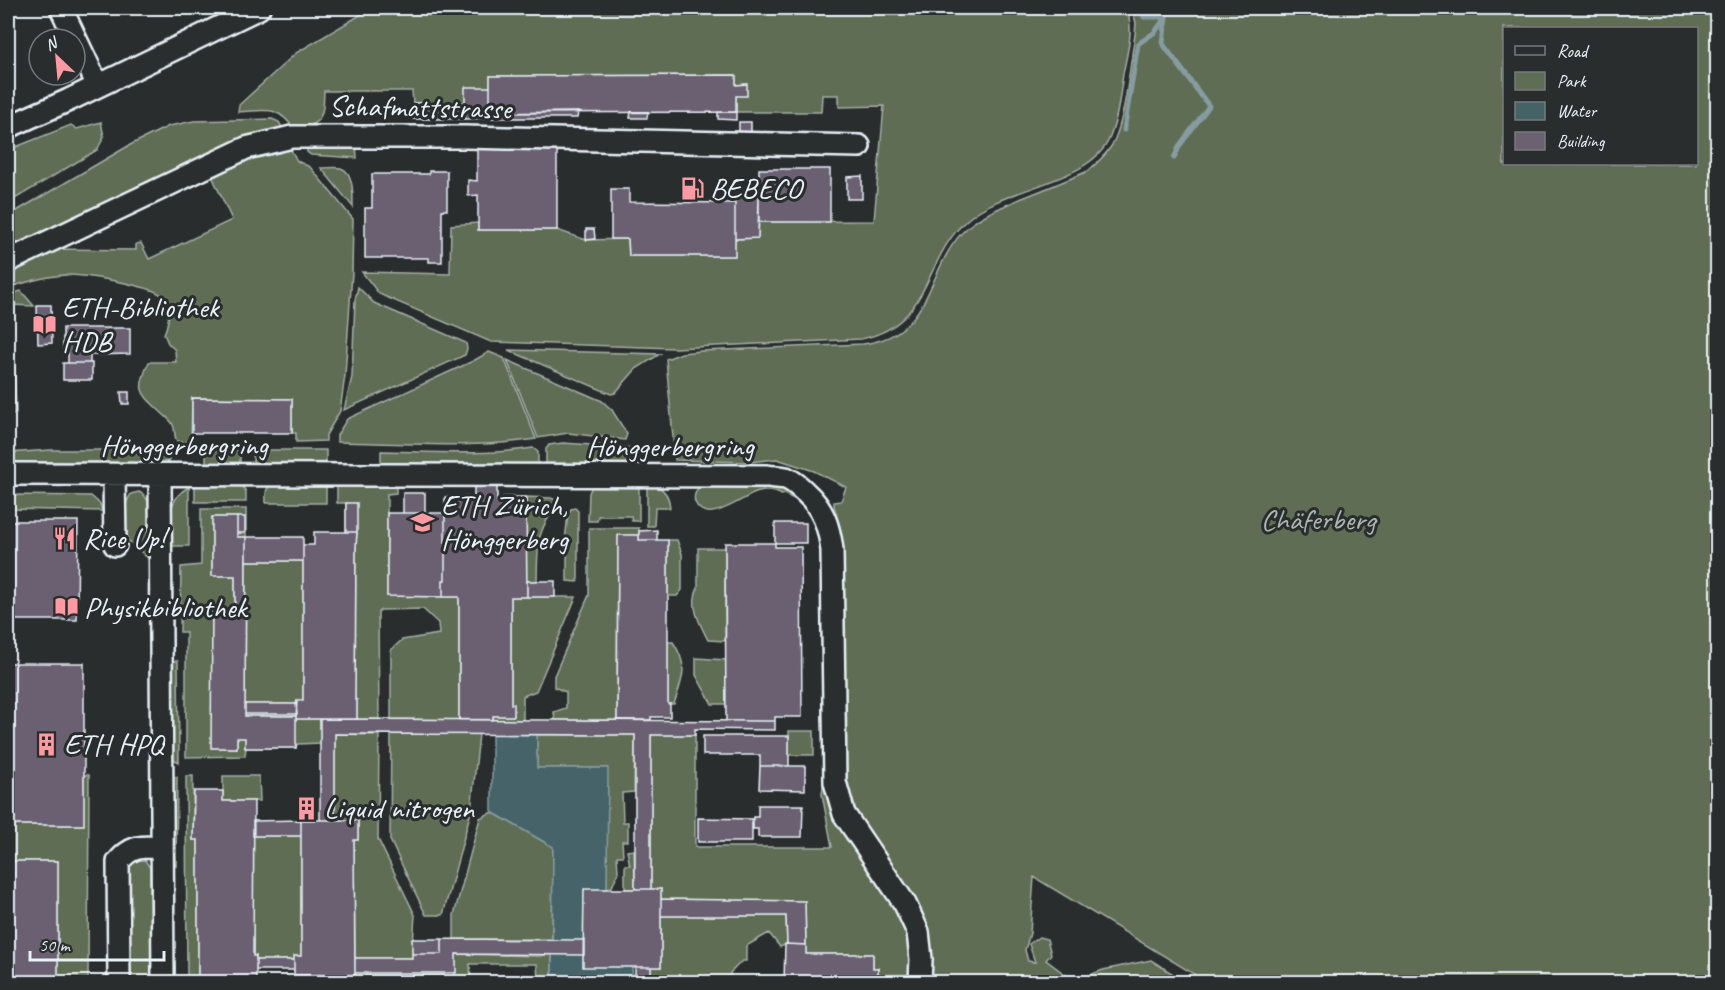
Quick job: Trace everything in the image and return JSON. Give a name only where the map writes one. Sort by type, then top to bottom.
[{"type":"street","points":[[62,8],[98,86]]},
{"type":"street","points":[[8,127],[259,8]]},
{"type":"street","name":"Schafmattstrasse","points":[[8,261],[246,148],[292,137],[465,137],[859,146]]},
{"type":"street","name":"Hönggerbergring","points":[[8,474],[767,476],[786,478],[815,501],[825,517],[832,550],[833,726],[835,782],[838,798],[844,814],[904,904],[918,932],[921,959],[920,982]]},
{"type":"street","points":[[114,475],[115,545]]},
{"type":"street","points":[[160,475],[163,982]]},
{"type":"street","points":[[119,982],[118,862],[127,852],[137,847],[162,848]]},
{"type":"green space","points":[[372,8],[1126,8],[1130,32],[1115,122],[1110,137],[1100,153],[1085,165],[1066,175],[1003,199],[968,219],[953,235],[924,289],[901,320],[884,331],[861,339],[675,348],[491,342],[379,294],[362,272],[450,274],[451,225],[478,223],[478,230],[557,230],[586,240],[628,239],[629,256],[734,256],[735,239],[758,238],[759,222],[874,221],[884,106],[839,107],[839,95],[822,95],[821,112],[736,112],[736,96],[746,84],[736,85],[735,75],[490,76],[490,87],[465,103],[413,103],[412,91],[324,91],[320,118],[311,125],[295,130],[282,116],[270,111],[238,112],[239,105],[296,53]]},
{"type":"green space","name":"Chäferberg","points":[[1132,8],[1717,8],[1717,982],[1203,982],[1194,974],[1034,877],[1030,933],[1025,950],[1028,961],[1035,962],[1029,944],[1039,937],[1047,939],[1051,954],[1046,960],[1074,981],[1103,970],[1151,960],[1186,982],[930,982],[932,954],[930,933],[923,914],[914,897],[860,819],[846,781],[841,726],[843,549],[834,502],[841,501],[846,487],[814,471],[777,459],[749,462],[675,460],[666,359],[682,353],[701,351],[863,344],[887,338],[904,327],[917,313],[927,296],[954,242],[968,227],[1000,208],[1088,171],[1108,151],[1120,125],[1136,23]]},
{"type":"green space","points":[[272,119],[279,122],[284,131],[8,251],[8,216],[130,145],[169,126],[194,121]]},
{"type":"green space","points":[[101,122],[104,137],[97,150],[8,203],[8,150],[71,125],[77,129]]},
{"type":"green space","points":[[356,144],[357,158],[311,155],[307,152],[307,145]]},
{"type":"green space","points":[[289,146],[297,161],[310,167],[353,219],[352,273],[345,375],[340,411],[326,435],[326,441],[296,442],[296,433],[292,433],[292,399],[192,398],[191,443],[178,442],[171,422],[145,396],[141,386],[149,362],[176,362],[175,350],[168,343],[164,334],[168,309],[161,295],[131,284],[74,275],[44,278],[8,288],[8,269],[50,249],[136,250],[136,244],[141,243],[149,259],[232,220],[211,174],[252,156]]},
{"type":"green space","points":[[321,168],[345,170],[351,179],[353,207]]},
{"type":"green space","points":[[358,287],[374,303],[466,343],[465,355],[344,410],[352,377],[355,300]]},
{"type":"green space","points":[[21,291],[34,306],[8,305],[8,295]]},
{"type":"green space","points":[[8,344],[14,355],[16,413],[8,418]]},
{"type":"green space","points":[[508,350],[660,354],[636,369],[615,393],[611,394]]},
{"type":"green space","points":[[489,352],[504,358],[536,439],[462,445],[337,442],[337,435],[347,419]]},
{"type":"green space","points":[[507,360],[602,401],[612,410],[627,434],[625,440],[568,433],[538,438]]},
{"type":"green space","points":[[563,443],[636,448],[641,466],[546,465],[546,449],[549,445]]},
{"type":"green space","points":[[533,448],[538,452],[538,465],[381,465],[381,451],[477,453]]},
{"type":"green space","points":[[51,450],[169,450],[169,464],[8,464],[8,453]]},
{"type":"green space","points":[[206,450],[240,450],[240,465],[206,465]]},
{"type":"green space","points":[[253,450],[326,450],[326,465],[253,465]]},
{"type":"green space","points":[[273,484],[326,484],[326,503],[266,503],[267,490]]},
{"type":"green space","points":[[337,484],[396,484],[396,493],[387,494],[387,596],[459,597],[459,720],[391,719],[391,650],[402,640],[439,634],[438,623],[423,609],[378,612],[379,719],[357,719],[357,701],[355,700],[357,533],[346,532],[346,503],[337,503]]},
{"type":"green space","points":[[593,484],[639,485],[639,521],[632,521],[631,516],[598,516],[597,521],[588,521],[589,493]]},
{"type":"green space","points":[[195,485],[242,485],[246,492],[246,502],[195,502]]},
{"type":"green space","points":[[647,485],[660,488],[666,494],[670,508],[655,508],[654,526],[647,526]]},
{"type":"green space","points":[[701,485],[770,485],[782,488],[801,498],[811,515],[798,501],[784,494],[768,491],[753,494],[726,508],[708,512],[700,509],[695,502],[695,493]]},
{"type":"green space","points":[[189,487],[189,546],[170,546],[170,521],[173,505],[176,498]]},
{"type":"green space","points":[[139,492],[150,504],[154,564],[127,539],[125,505],[131,494]]},
{"type":"green space","points":[[8,495],[91,496],[100,504],[102,511],[8,509]]},
{"type":"green space","points":[[526,497],[551,498],[560,502],[542,530],[538,548],[537,581],[526,581]]},
{"type":"green space","points":[[575,508],[578,511],[578,582],[567,581],[567,553],[564,550],[568,514],[571,509]]},
{"type":"green space","points":[[201,509],[246,509],[246,537],[237,537],[237,517],[212,517],[212,575],[235,576],[235,612],[221,610],[220,613],[212,613],[212,748],[237,748],[237,738],[245,716],[296,716],[297,719],[320,719],[321,743],[297,744],[296,748],[246,748],[245,756],[186,757],[186,632],[180,632],[181,567],[201,565]]},
{"type":"green space","points":[[811,515],[822,534],[826,721],[822,721],[821,543]]},
{"type":"green space","points":[[589,528],[639,528],[639,535],[618,536],[617,720],[555,720],[554,712],[566,708],[566,692],[554,687],[554,676],[589,595]]},
{"type":"green space","points":[[668,540],[677,540],[682,554],[682,590],[677,596],[668,596]]},
{"type":"green space","points":[[698,548],[725,548],[725,641],[708,640],[697,615],[695,601],[698,588]]},
{"type":"green space","points":[[246,561],[303,561],[303,700],[297,700],[296,704],[245,704]]},
{"type":"green space","points":[[511,597],[576,597],[536,691],[523,696],[523,720],[493,720],[493,716],[514,716],[511,704]]},
{"type":"green space","points":[[668,642],[673,642],[683,665],[682,679],[674,704],[668,704]]},
{"type":"green space","points":[[696,658],[726,660],[726,704],[712,704],[696,675]]},
{"type":"green space","points":[[169,661],[178,661],[179,762],[170,754]]},
{"type":"green space","points":[[789,731],[814,731],[814,755],[789,755]]},
{"type":"green space","points":[[335,734],[379,735],[378,839],[415,915],[412,958],[355,958],[354,840],[358,840],[358,821],[335,820]]},
{"type":"green space","points":[[391,734],[479,734],[471,811],[443,915],[426,915],[390,840]]},
{"type":"green space","points":[[537,735],[635,735],[634,792],[622,793],[623,822],[628,822],[628,841],[622,841],[623,856],[617,856],[618,872],[612,887],[607,888],[607,768],[537,768]]},
{"type":"green space","points":[[651,735],[695,735],[695,847],[832,847],[822,794],[825,772],[880,880],[908,928],[912,975],[878,976],[878,968],[873,968],[873,954],[806,954],[805,902],[661,899],[661,889],[651,889]]},
{"type":"green space","points":[[84,775],[89,775],[88,982],[58,982],[58,861],[8,861],[8,825],[83,825]]},
{"type":"green space","points":[[186,776],[193,776],[193,840],[198,840],[198,982],[187,982]]},
{"type":"green space","points":[[223,776],[259,776],[260,801],[223,801]]},
{"type":"green space","points":[[177,777],[176,867],[169,850],[169,780]]},
{"type":"green space","points":[[492,812],[553,847],[552,939],[454,939],[454,915],[480,818]]},
{"type":"green space","points":[[253,836],[301,836],[301,956],[295,956],[294,960],[256,960],[256,956],[253,956]]},
{"type":"green space","points":[[634,850],[635,889],[625,889],[625,865],[630,865],[627,851]]},
{"type":"green space","points":[[135,858],[145,860],[150,868],[151,982],[125,982],[126,865]]},
{"type":"green space","points":[[661,916],[786,916],[787,944],[780,947],[769,933],[746,946],[746,961],[742,961],[730,973],[730,980],[663,982],[651,979],[651,967],[661,967]]},
{"type":"green space","points":[[456,954],[539,956],[552,954],[552,982],[528,982],[538,980],[537,964],[470,964],[471,982],[454,982]]},
{"type":"green space","points":[[355,973],[444,973],[444,982],[338,982],[338,975],[354,975]]},
{"type":"water","points":[[492,734],[537,735],[537,768],[608,768],[607,889],[584,890],[583,966],[632,967],[633,982],[552,982],[553,847],[492,812]]},
{"type":"building","points":[[736,75],[736,85],[747,84],[747,96],[736,96],[736,112],[490,113],[490,76]]},
{"type":"building","points":[[465,87],[490,87],[490,118],[465,119]]},
{"type":"building","points":[[413,103],[465,103],[465,119],[413,119]]},
{"type":"building","points":[[578,112],[577,118],[490,118],[490,113]]},
{"type":"building","points":[[631,112],[648,112],[647,118],[630,118]]},
{"type":"building","points":[[718,112],[736,112],[736,120],[718,119]]},
{"type":"building","points":[[739,122],[751,122],[751,132],[739,132]]},
{"type":"building","points":[[477,147],[557,148],[557,230],[478,230],[478,195],[468,196],[468,180],[477,181]]},
{"type":"building","points":[[759,169],[830,169],[830,222],[759,222]]},
{"type":"building","points":[[429,171],[447,171],[447,210],[442,210],[442,262],[429,262],[429,258],[365,258],[365,208],[372,208],[372,174],[429,174]]},
{"type":"building","points":[[862,176],[862,199],[847,199],[847,177]]},
{"type":"building","points":[[611,189],[629,189],[629,202],[735,203],[735,256],[629,256],[628,239],[611,239]]},
{"type":"building","points":[[735,195],[759,195],[758,238],[735,239]]},
{"type":"building","points":[[586,229],[594,229],[595,239],[586,240]]},
{"type":"building","name":"ETH-Bibliothek HDB","points":[[37,305],[51,305],[52,343],[38,344]]},
{"type":"building","points":[[63,328],[130,328],[130,354],[90,355],[90,363],[68,363],[68,354],[63,354]]},
{"type":"building","points":[[63,363],[92,363],[92,380],[63,380]]},
{"type":"building","points":[[121,392],[129,392],[129,404],[122,404]]},
{"type":"building","points":[[192,398],[292,399],[292,433],[192,433]]},
{"type":"building","points":[[474,487],[497,487],[497,501],[503,501],[503,497],[526,497],[527,597],[511,597],[511,704],[514,704],[514,716],[493,716],[493,720],[459,720],[459,597],[443,597],[445,497],[468,497],[468,501],[474,501]]},
{"type":"building","points":[[403,493],[425,493],[425,513],[403,513]]},
{"type":"building","points":[[346,503],[357,503],[357,532],[346,532]]},
{"type":"building","points":[[387,513],[445,513],[443,597],[387,596]]},
{"type":"building","points":[[212,517],[237,517],[237,537],[246,537],[245,716],[296,716],[296,748],[245,748],[245,738],[237,738],[237,748],[211,748],[212,613],[220,613],[220,610],[235,612],[235,576],[212,576]]},
{"type":"building","points":[[237,517],[245,517],[245,533],[237,533]]},
{"type":"building","points":[[8,521],[78,521],[77,620],[8,620]]},
{"type":"building","points":[[775,523],[806,523],[806,543],[775,543]]},
{"type":"building","points":[[657,530],[657,540],[639,540],[639,531]]},
{"type":"building","points":[[314,532],[357,532],[355,700],[357,700],[357,719],[296,719],[297,700],[303,700],[303,545],[314,545]]},
{"type":"building","points":[[618,535],[639,535],[639,540],[668,540],[668,704],[670,704],[670,717],[651,717],[651,720],[617,720]]},
{"type":"building","points":[[246,537],[303,537],[303,561],[246,561]]},
{"type":"building","points":[[725,543],[775,543],[775,547],[801,547],[802,717],[775,717],[775,721],[726,721]]},
{"type":"building","points":[[527,581],[555,581],[555,597],[527,597]]},
{"type":"building","name":"ETH HPQ","points":[[8,663],[84,663],[84,825],[8,825]]},
{"type":"building","points":[[245,704],[296,704],[297,714],[245,714]]},
{"type":"building","points":[[320,719],[775,721],[775,730],[695,729],[695,735],[651,735],[651,889],[635,889],[635,735],[335,734],[335,820],[320,820]]},
{"type":"building","points":[[703,736],[789,736],[789,766],[760,766],[760,755],[703,755]]},
{"type":"building","points":[[760,766],[805,766],[805,790],[759,789]]},
{"type":"building","points":[[194,791],[223,791],[223,801],[254,801],[253,956],[256,956],[256,982],[198,982],[198,840],[193,840]]},
{"type":"building","points":[[758,805],[803,805],[802,837],[758,837],[758,829],[753,829],[753,817],[758,817]]},
{"type":"building","points":[[698,818],[752,819],[752,842],[698,842]]},
{"type":"building","points":[[301,820],[358,820],[358,840],[354,840],[355,975],[294,975],[294,956],[301,956]]},
{"type":"building","points":[[301,820],[301,836],[253,836],[253,821]]},
{"type":"building","points":[[8,861],[58,861],[58,982],[8,982]]},
{"type":"building","points":[[584,889],[661,889],[661,967],[583,967]]},
{"type":"building","points":[[661,899],[805,901],[806,945],[787,944],[786,916],[661,916]]},
{"type":"building","points":[[412,939],[442,939],[442,954],[412,954]]},
{"type":"building","points":[[442,939],[584,940],[584,955],[456,954],[456,973],[355,973],[355,958],[412,958],[412,954],[442,954]]},
{"type":"building","points":[[785,944],[806,945],[806,954],[873,954],[873,968],[878,968],[878,976],[864,975],[864,982],[784,982]]},
{"type":"building","points":[[256,960],[294,960],[294,970],[256,970]]},
{"type":"building","points":[[635,967],[651,967],[651,982],[635,982]]},
{"type":"building","points":[[314,975],[338,975],[338,982],[314,982]]},
{"type":"waterway","points":[[1139,8],[1144,17],[1166,17]]},
{"type":"waterway","points":[[1166,17],[1163,44],[1209,106],[1180,145],[1174,158]]},
{"type":"waterway","points":[[1124,130],[1138,44],[1155,32],[1165,18]]},
{"type":"place","name":"BEBECO","points":[[692,188]]},
{"type":"place","name":"ETH-Bibliothek HDB","points":[[44,324]]},
{"type":"place","name":"ETH Zürich, Hönggerberg","points":[[423,522]]},
{"type":"place","name":"Rice Up!","points":[[65,538]]},
{"type":"place","name":"Physikbibliothek","points":[[66,607]]},
{"type":"place","name":"ETH HPQ","points":[[46,744]]},
{"type":"place","name":"Liquid nitrogen","points":[[306,808]]}]
